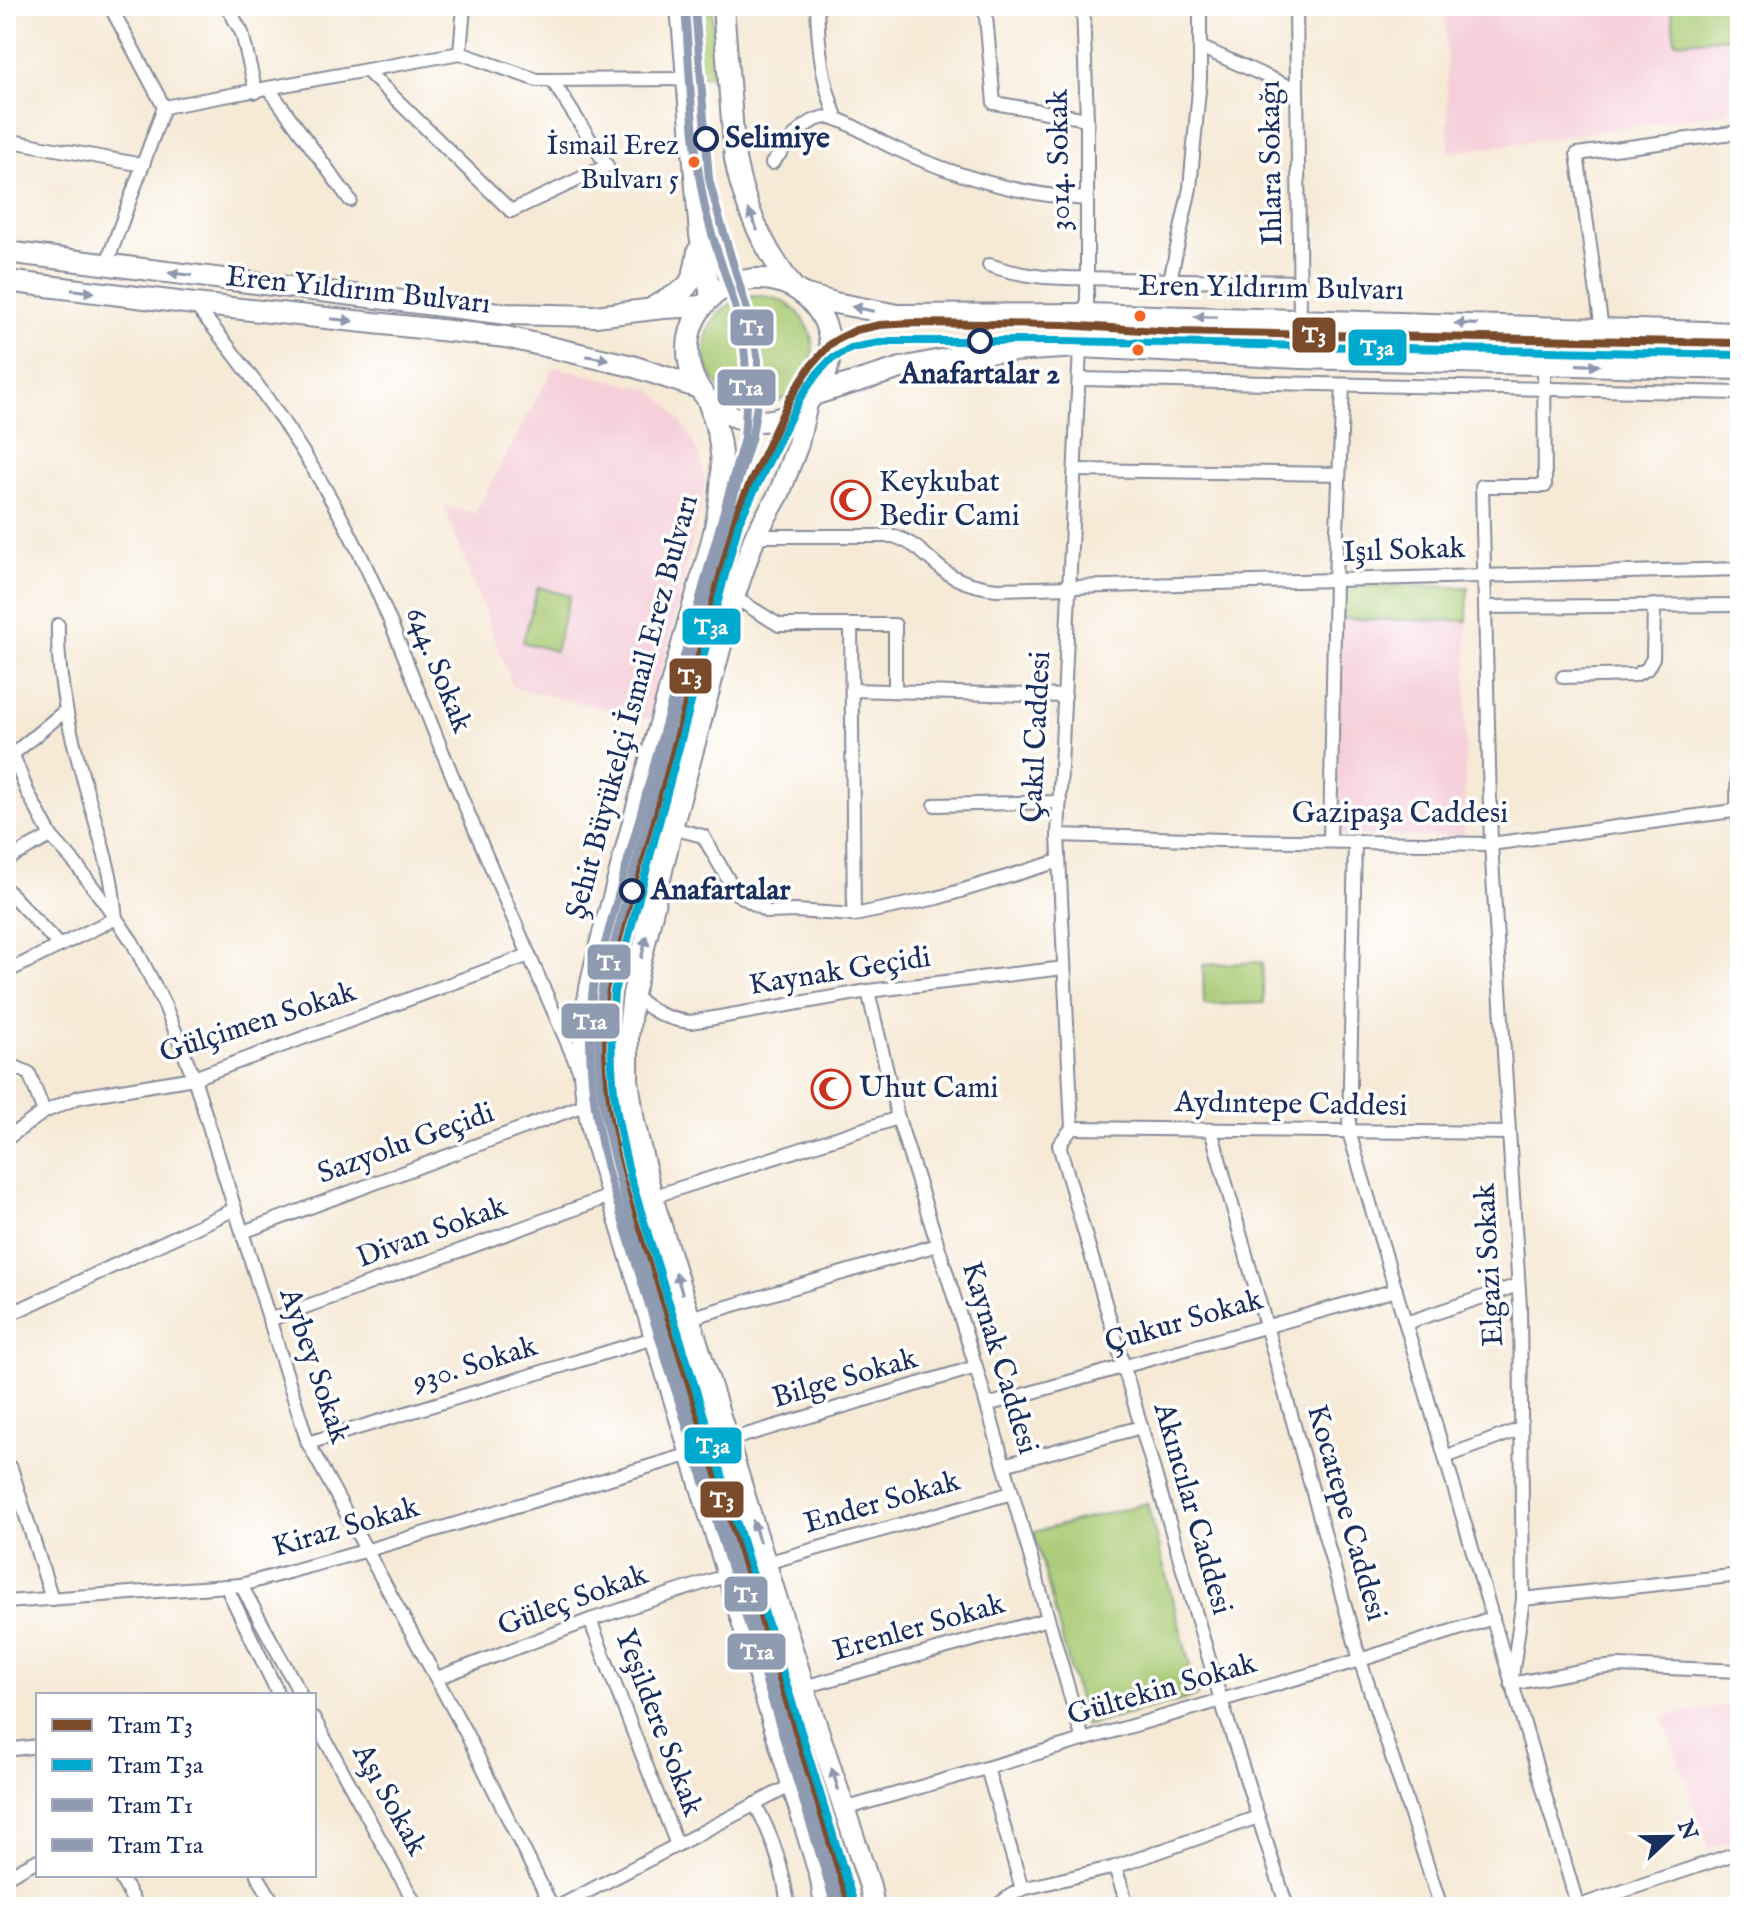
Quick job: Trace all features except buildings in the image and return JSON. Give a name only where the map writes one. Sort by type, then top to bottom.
[{"type":"main road","points":[[681,6],[707,302]]},
{"type":"main road","points":[[723,6],[738,177],[757,231],[773,260],[820,312],[826,323],[830,360],[823,384],[812,399],[779,494],[755,536],[734,597],[672,828],[633,994],[628,1037],[628,1080],[634,1122],[652,1197],[804,1687],[870,1886],[874,1907]]},
{"type":"main road","points":[[646,311],[682,291],[690,283],[695,272],[700,235]]},
{"type":"main road","name":"Eren Yıldırım Bulvarı","points":[[6,252],[507,314],[595,316],[707,302]]},
{"type":"main road","points":[[798,290],[769,279],[757,278],[732,284],[707,302],[691,328],[688,353],[693,377],[703,393],[726,414],[750,421],[779,419],[812,399],[901,368],[977,353],[1080,347],[1300,358],[1740,369]]},
{"type":"main road","name":"Eren Yıldırım Bulvarı","points":[[6,281],[506,337],[612,361],[703,393]]},
{"type":"main road","name":"Eren Yıldırım Bulvarı","points":[[798,290],[835,303],[898,315],[1087,314],[1740,333]]},
{"type":"main road","name":"Şehit Büyükelçi İsmail Erez Bulvarı","points":[[703,393],[715,421],[720,445],[720,494],[709,546],[591,982],[583,1038],[584,1082],[596,1144],[821,1879],[825,1907]]},
{"type":"main road","points":[[818,1907],[821,1879]]},
{"type":"street","points":[[106,265],[164,107],[110,6]]},
{"type":"street","points":[[227,6],[242,33],[263,90],[350,200]]},
{"type":"street","points":[[460,53],[464,6]]},
{"type":"street","points":[[817,6],[826,92],[837,119]]},
{"type":"street","points":[[985,6],[994,103],[1087,119]]},
{"type":"street","name":"3014. Sokak","points":[[1083,6],[1087,119],[1087,314]]},
{"type":"street","points":[[1170,280],[1190,188],[1200,79],[1200,6]]},
{"type":"street","name":"Ihlara Sokağı","points":[[1296,6],[1300,319]]},
{"type":"street","points":[[1200,47],[1297,90]]},
{"type":"street","points":[[164,107],[460,53],[537,80],[687,79]]},
{"type":"street","points":[[367,71],[511,211],[607,166],[552,80]]},
{"type":"street","points":[[772,163],[807,124],[820,117],[837,119],[891,147],[949,171],[1035,194],[1087,199]]},
{"type":"street","points":[[1602,329],[1577,154],[1740,132]]},
{"type":"street","points":[[6,140],[143,165]]},
{"type":"street","points":[[989,265],[1027,276],[1057,279],[1300,282]]},
{"type":"street","name":"644. Sokak","points":[[194,304],[282,419],[348,530],[396,633],[584,1082]]},
{"type":"street","name":"Çakıl Caddesi","points":[[1072,1128],[1058,835],[1080,347]]},
{"type":"street","points":[[1544,364],[1544,389]]},
{"type":"street","points":[[1079,379],[1740,393]]},
{"type":"street","points":[[1330,840],[1335,579],[1343,385]]},
{"type":"street","name":"Elgazi Sokak","points":[[1511,1684],[1523,1599],[1518,1285],[1491,844],[1482,486],[1545,486],[1544,389]]},
{"type":"street","points":[[1075,470],[1339,474]]},
{"type":"street","name":"Işıl Sokak","points":[[755,536],[894,536],[915,545],[956,578],[976,586],[997,589],[1740,569]]},
{"type":"street","points":[[734,597],[779,625],[895,625],[895,691]]},
{"type":"street","points":[[1563,677],[1635,675],[1647,669],[1653,658],[1654,605]]},
{"type":"street","points":[[1486,607],[1740,605]]},
{"type":"street","points":[[6,972],[116,918],[111,877],[66,710],[58,651],[58,625]]},
{"type":"street","points":[[851,625],[854,915]]},
{"type":"street","points":[[1740,632],[1740,824]]},
{"type":"street","points":[[852,690],[1065,696]]},
{"type":"street","points":[[10,757],[66,710]]},
{"type":"street","name":"Aybey Sokak","points":[[10,757],[51,836],[83,873],[133,943],[165,1006],[194,1078],[308,1443],[437,1678],[555,1907]]},
{"type":"street","points":[[935,805],[1060,802]]},
{"type":"street","name":"Gazipaşa Caddesi","points":[[1058,835],[1491,844],[1739,810]]},
{"type":"street","points":[[672,828],[703,836],[736,893],[768,912],[854,915],[937,898],[1059,861]]},
{"type":"street","points":[[6,860],[51,836]]},
{"type":"street","points":[[1355,841],[1349,1132],[1577,1907],[1740,1852]]},
{"type":"street","points":[[6,889],[59,945]]},
{"type":"street","name":"Gülçimen Sokak","points":[[6,1139],[44,1112],[79,1097],[194,1078],[529,955]]},
{"type":"street","name":"Kaynak Geçidi","points":[[633,994],[658,1014],[691,1022],[868,991],[1064,968]]},
{"type":"street","name":"Kaynak Caddesi","points":[[868,991],[898,1118],[976,1367],[1083,1740]]},
{"type":"street","points":[[6,1063],[29,1073],[44,1112]]},
{"type":"street","name":"Sazyolu Geçidi","points":[[243,1232],[587,1104]]},
{"type":"street","points":[[652,1197],[898,1118]]},
{"type":"street","name":"Aydıntepe Caddesi","points":[[1072,1128],[1509,1133]]},
{"type":"street","name":"Akıncılar Caddesi","points":[[1072,1128],[1059,1145],[1221,1700],[1287,1907]]},
{"type":"street","name":"Kocatepe Caddesi","points":[[1211,1130],[1360,1660],[1441,1907]]},
{"type":"street","name":"Divan Sokak","points":[[269,1320],[613,1195]]},
{"type":"street","points":[[6,1316],[235,1209]]},
{"type":"street","points":[[690,1318],[937,1245]]},
{"type":"street","points":[[1406,1323],[1518,1285]]},
{"type":"street","name":"Çukur Sokak","points":[[987,1405],[1396,1290]]},
{"type":"street","name":"930. Sokak","points":[[308,1443],[657,1337]]},
{"type":"street","name":"Bilge Sokak","points":[[729,1440],[976,1367]]},
{"type":"street","points":[[1004,1465],[1141,1427]]},
{"type":"street","points":[[1445,1457],[1521,1429]]},
{"type":"street","name":"Kiraz Sokak","points":[[6,1602],[241,1585],[691,1454]]},
{"type":"street","points":[[8,1468],[52,1599]]},
{"type":"street","name":"Ender Sokak","points":[[766,1563],[1012,1493]]},
{"type":"street","name":"Güleç Sokak","points":[[437,1678],[590,1620],[728,1575]]},
{"type":"street","points":[[1523,1599],[1740,1575]]},
{"type":"street","points":[[241,1585],[300,1693]]},
{"type":"street","points":[[226,1586],[270,1692],[293,1681]]},
{"type":"street","name":"Gültekin Sokak","points":[[844,1809],[1360,1660],[1493,1618]]},
{"type":"street","name":"Erenler Sokak","points":[[804,1687],[1048,1619]]},
{"type":"street","name":"Yeşildere Sokak","points":[[590,1620],[677,1845]]},
{"type":"street","points":[[1511,1684],[1619,1666],[1740,1671]]},
{"type":"street","name":"Aşı Sokak","points":[[316,1723],[417,1907]]},
{"type":"street","points":[[6,1750],[36,1746]]},
{"type":"street","points":[[987,1768],[1022,1889]]},
{"type":"street","points":[[555,1907],[792,1785]]},
{"type":"street","points":[[755,1804],[778,1855],[788,1907]]},
{"type":"street","points":[[995,1907],[1022,1889],[1115,1867],[1258,1817]]},
{"type":"street","points":[[6,1877],[36,1861]]},
{"type":"street","points":[[1115,1867],[1128,1907]]},
{"type":"street","points":[[120,1877],[137,1907]]},
{"type":"street","points":[[258,1877],[276,1907]]},
{"type":"shaded area","points":[[1445,6],[1731,6],[1730,112],[1449,153]]},
{"type":"shaded area","points":[[554,367],[652,390],[670,407],[700,456],[705,484],[651,720],[513,687],[444,506],[475,513]]},
{"type":"shaded area","points":[[1340,585],[1468,587],[1464,837],[1336,835]]},
{"type":"shaded area","points":[[1740,1703],[1740,1838],[1709,1849],[1662,1716]]},
{"type":"green space","points":[[692,6],[712,6],[717,75],[698,77]]},
{"type":"green space","points":[[1671,6],[1729,6],[1732,37],[1675,42]]},
{"type":"green space","points":[[759,296],[780,300],[797,312],[809,329],[813,350],[809,371],[797,388],[780,400],[759,404],[738,400],[721,388],[709,371],[705,350],[709,329],[721,312],[738,300]]},
{"type":"green space","points":[[1340,585],[1468,587],[1467,621],[1339,619]]},
{"type":"green space","points":[[538,587],[570,596],[555,651],[523,642]]},
{"type":"green space","points":[[1262,962],[1264,1003],[1204,1005],[1203,965]]},
{"type":"green space","points":[[1147,1503],[1198,1696],[1085,1726],[1034,1532]]},
{"type":"tram line","name":"T1a","points":[[685,7],[700,179],[708,220],[744,346],[744,438],[593,987],[590,1060],[599,1132],[610,1180],[835,1907]]},
{"type":"tram line","name":"T1","points":[[695,7],[709,179],[751,323],[758,360],[758,398],[752,436],[602,989],[599,1076],[608,1131],[629,1216],[842,1907]]},
{"type":"tram line","name":"T3","points":[[847,1907],[621,1176],[607,1107],[603,1061],[605,990],[733,520],[790,398],[830,344],[856,330],[913,323],[1064,325],[1174,332],[1740,343]]},
{"type":"tram line","name":"T3a","points":[[855,1907],[631,1179],[616,1109],[611,1041],[614,992],[739,522],[800,398],[830,360],[851,348],[891,341],[1066,341],[1740,355]]},
{"type":"place","name":"Selimiye","points":[[706,139]]},
{"type":"place","name":"İsmail Erez Bulvarı 5","points":[[694,162]]},
{"type":"place","name":"Anafartalar 2","points":[[980,341]]},
{"type":"place","name":"Keykubat Bedir Cami","points":[[851,500]]},
{"type":"place","name":"Anafartalar","points":[[632,891]]},
{"type":"place","name":"Uhut Cami","points":[[831,1089]]}]
